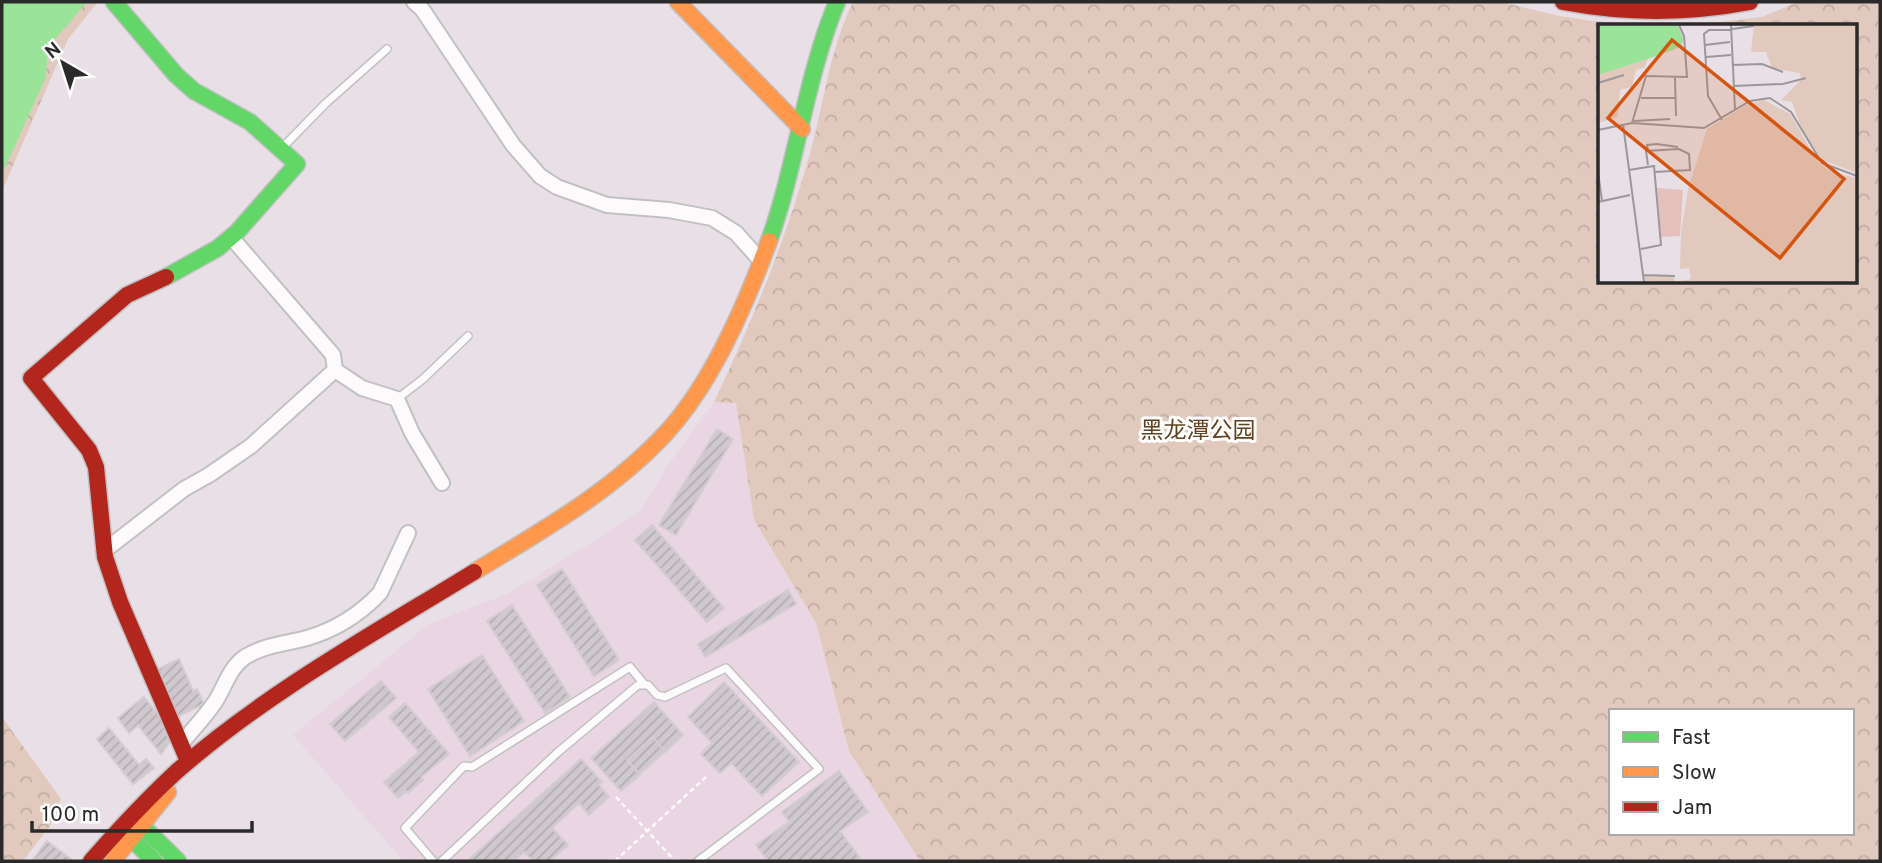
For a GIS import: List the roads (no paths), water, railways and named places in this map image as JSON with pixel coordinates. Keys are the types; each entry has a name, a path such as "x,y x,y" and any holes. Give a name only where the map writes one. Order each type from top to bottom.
{"street":[{"path":"114,2 176,75 194,91 250,122 297,164 218,248 127,295 31,378 89,450 96,467 104,551 120,602 188,761"},
{"path":"414,2 422,9 513,145 540,176 557,187 607,205 669,210 712,218 736,233 762,262"},
{"path":"678,2 802,129"},
{"path":"113,861 130,826 188,761 275,698 576,509 617,478 686,408 724,342 762,262 783,201 827,28 837,2"},
{"path":"1563,2 1596,8 1653,12 1701,10 1750,2"},
{"path":"230,237 333,355 335,370 362,388 397,399 412,433 442,482"},
{"path":"104,551 184,489 251,446 335,370"},
{"path":"181,744 216,701 236,664 265,648 327,631 345,621 380,593 408,533"},
{"path":"345,621 359,644"},
{"path":"91,861 130,826 211,744"},
{"path":"130,826 154,861"},
{"path":"130,826 178,861"}],"lane":[{"path":"282,149 325,104 387,49"},
{"path":"397,399 423,379 468,335"},
{"path":"433,861 405,828 464,766 472,767 630,667 644,684 657,695 665,697 726,668 820,769 698,861"},
{"path":"442,861 557,753 638,685 644,684"}],"park label":[{"name":"黑龙潭公园","path":"1198,430"}]}
